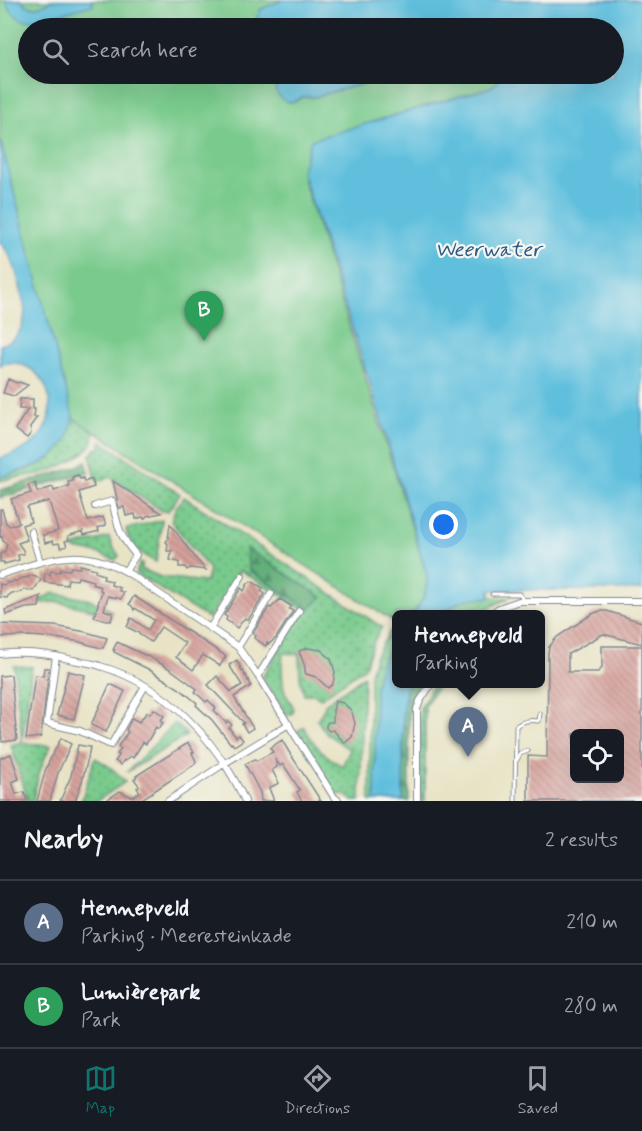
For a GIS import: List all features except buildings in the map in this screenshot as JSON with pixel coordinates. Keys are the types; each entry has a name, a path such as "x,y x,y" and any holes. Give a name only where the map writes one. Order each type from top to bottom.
{"street":[{"path":"95,506 112,501 118,529 123,540 136,555 125,571"},
{"path":"31,531 40,562"},
{"path":"0,575 40,562 71,556 93,557 125,571 238,648 334,797 339,801"},
{"path":"210,628 242,576"},
{"path":"238,648 271,594"},
{"path":"497,610 512,603 525,602 642,601"},
{"path":"258,676 299,611"},
{"path":"0,654 30,653 56,656 101,666 145,686 183,714 212,746 225,763 245,801"},
{"path":"56,656 46,723 80,731 111,745 145,686"},
{"path":"417,801 417,709 428,688"},
{"path":"168,801 289,724"}],"lane":[{"path":"492,594 519,594 525,602"},
{"path":"515,801 516,726 527,720 539,721 540,712"},
{"path":"516,764 520,754 528,751"}],"green space":[{"path":"0,0 283,0 261,9 257,18 18,18 18,84 279,84 296,101 302,97 314,97 361,84 495,84 491,87 311,140 303,178 427,575 424,596 416,610 392,610 392,620 73,418 0,142"},
{"path":"73,416 93,427 91,445 82,454 42,473 0,481 0,477 40,464 56,453 67,435"},
{"path":"101,441 180,494 168,511 163,511 110,477 97,482 90,455 99,449"},
{"path":"86,461 89,472 0,498 0,490 76,467"},
{"path":"184,497 382,627 374,641 365,667 321,698 314,694 304,694 300,679 299,654 283,653 284,687 294,710 287,716 262,677 304,610 240,570 209,619 136,574 140,562 143,564 141,569 161,577 206,582 209,569 171,521 175,509"},
{"path":"162,520 156,562 136,549 126,529"},
{"path":"109,537 119,556 115,560 73,547"},
{"path":"246,548 322,597 309,609 249,570"},
{"path":"489,590 491,590 492,597 509,598 486,610 447,610 464,600 489,598"},
{"path":"54,593 91,600 112,611 111,614 58,602 40,603 41,599"},
{"path":"390,631 392,647 381,664 376,687 375,801 370,801 370,674 375,657"},
{"path":"14,666 32,667 22,742"},
{"path":"364,676 360,801 352,801 346,796 334,793 297,731 304,727 320,750 342,766 350,750 326,733 317,720 325,704"},
{"path":"406,688 418,688 409,709 409,801 403,801 403,707"},
{"path":"432,688 436,688 425,705 425,801 420,801 420,708"},
{"path":"175,723 187,735 127,772"},
{"path":"18,743 51,746 39,773 33,801 28,801 11,745"},
{"path":"95,758 112,768 125,782 97,801 81,801"}],"water":[{"path":"5,0 22,0 30,7 58,0 92,0 93,5 41,18 19,18"},
{"name":"Weerwater","path":"283,0 642,0 642,590 490,590 489,598 464,600 447,610 416,610 424,596 427,575 373,393 302,171 311,140 491,87 495,84 624,84 624,18 257,18 261,9"},
{"path":"275,84 361,84 291,102 281,98"},
{"path":"0,139 73,416 70,431 57,452 37,465 0,477 0,458 22,450 42,433 50,412 50,400 47,389 33,371 17,363 0,365 0,345 15,337 23,322 25,311 13,265 0,243"},
{"path":"392,647 392,688 406,688 403,707 403,801 375,801 375,687 381,664"}],"place":[{"name":"Lumièrepark","path":"204,341"},
{"name":"Hennepveld","path":"468,757"}]}
